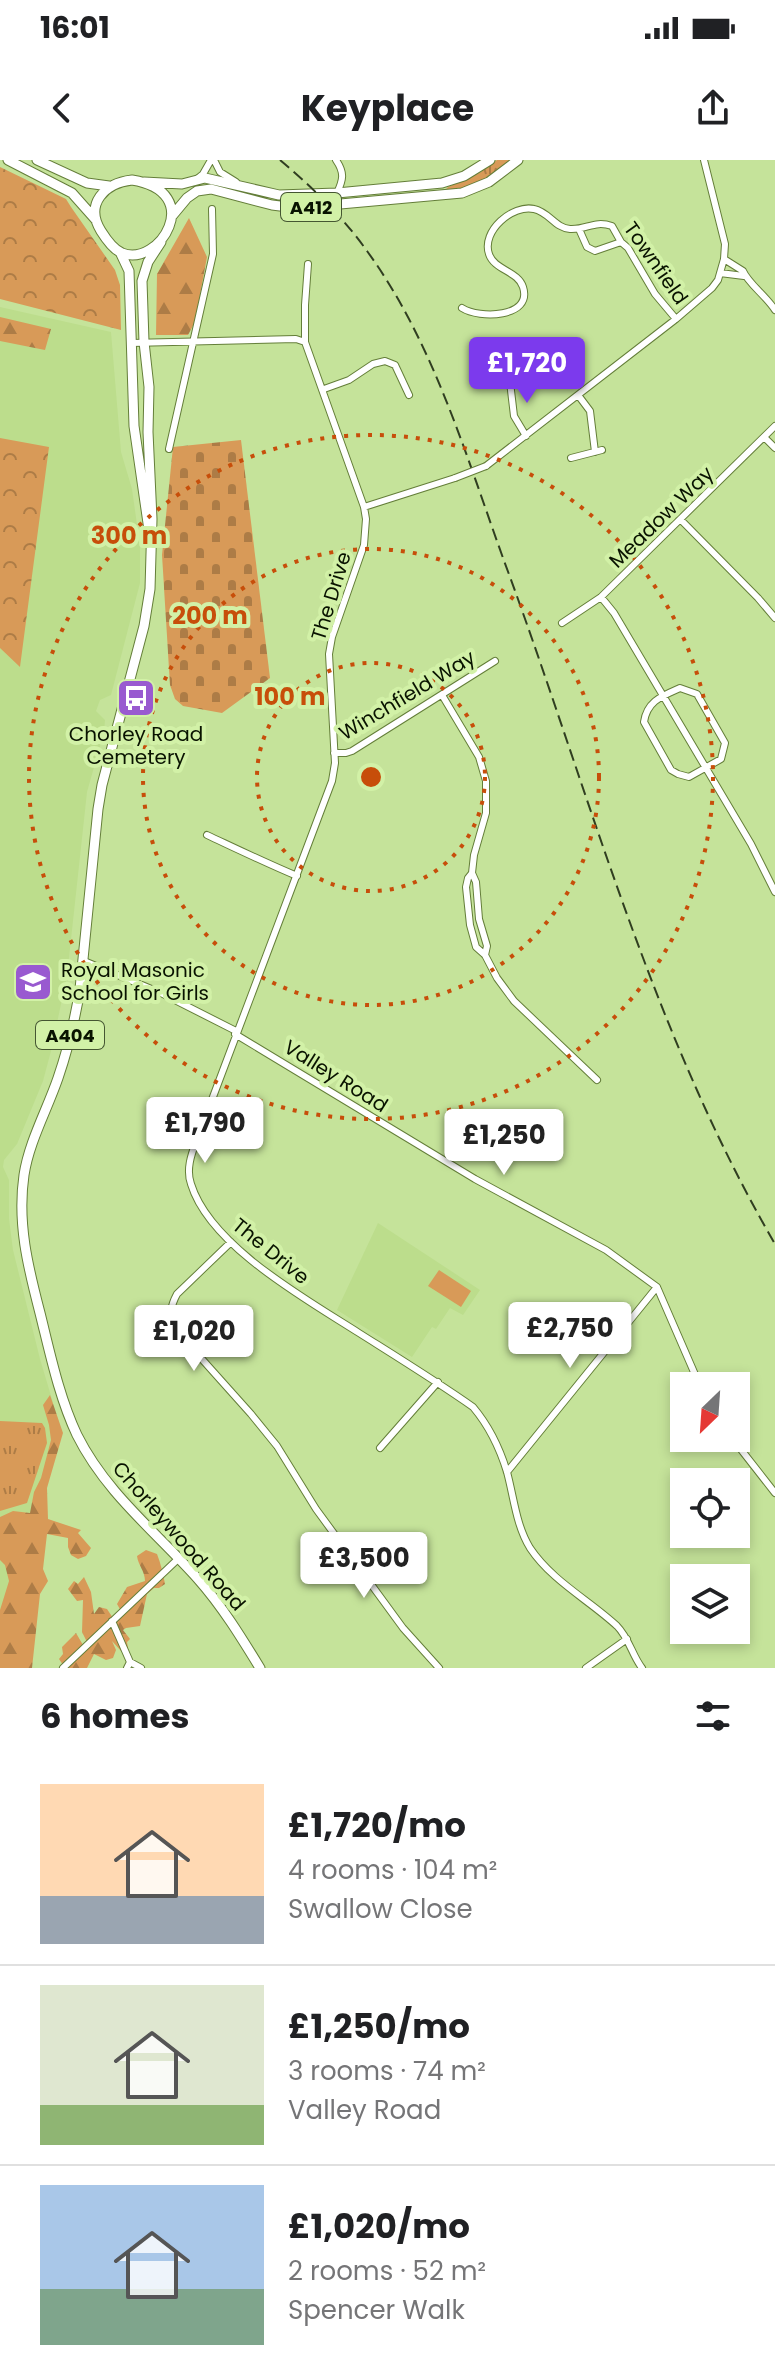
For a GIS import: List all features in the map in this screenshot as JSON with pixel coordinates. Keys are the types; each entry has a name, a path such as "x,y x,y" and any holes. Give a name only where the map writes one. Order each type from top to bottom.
{"main road":[{"path":"8,160 72,193 120,252 135,255 154,248 161,242 172,216 169,199 164,193 144,182 132,180 109,186 98,200 96,220"},
{"path":"37,160 82,180 109,186"},
{"name":"A412","path":"144,182 182,184 197,179 213,179 279,195 337,193 442,183 464,176 490,160"},
{"name":"A412","path":"172,216 197,191 211,189 296,208 462,193 489,182 518,160"},
{"name":"A404","path":"151,537 144,272 161,242"},
{"name":"A404","path":"120,252 129,271 134,426 151,537"},
{"name":"Chorleywood Road","path":"151,537 148,610 98,809 84,961 75,1016 26,1168 21,1206 22,1234 62,1395 77,1434 111,1489 221,1607 260,1668"}],"street":[{"path":"54,160 82,180"},
{"path":"197,179 212,160 220,172 245,187"},
{"path":"336,160 343,172 337,193"},
{"path":"364,507 486,466 707,294 718,280 724,259 723,237 704,160"},
{"name":"Townfield","path":"462,308 470,313 491,316 510,311 522,302 524,291 520,282 493,261 487,250 490,237 510,213 521,208 532,208 549,215 561,227 579,229 597,223 615,229 655,294 676,319"},
{"path":"169,449 213,254 212,209"},
{"path":"579,229 587,247 595,251 621,242"},
{"path":"724,259 743,271 775,310"},
{"path":"131,343 296,339 305,342 308,264"},
{"path":"720,273 744,276"},
{"name":"The Drive","path":"305,342 324,389 366,519 364,545 329,654 334,753 332,781 196,1142 189,1175 196,1197 208,1217 231,1242 280,1282 473,1407 481,1417 507,1472 519,1526 530,1547 557,1578 619,1628 642,1668"},
{"path":"324,389 349,380 373,364 388,361 397,368 409,395"},
{"path":"510,382 514,416 526,436"},
{"path":"571,458 598,451 590,411 578,395"},
{"name":"Meadow Way","path":"562,623 601,597 775,426"},
{"path":"765,438 775,448"},
{"path":"681,520 775,618"},
{"path":"601,597 614,613 751,844 775,892"},
{"name":"Winchfield Way","path":"334,753 352,751 495,661"},
{"path":"680,688 695,692 724,740 721,759 689,777 674,772 651,736 644,718 647,707 663,696 680,688"},
{"path":"442,695 479,757 486,781 486,813 466,887 476,947 485,955 514,1001 597,1080"},
{"path":"207,835 245,855 297,876"},
{"name":"Valley Road","path":"84,961 161,993 236,1032 475,1179 606,1250 657,1287"},
{"path":"231,1242 177,1294 171,1304 171,1321 277,1446 316,1509 403,1628 439,1668"},
{"path":"507,1472 657,1287 694,1372"},
{"path":"380,1448 438,1382"},
{"path":"743,1452 775,1493"},
{"path":"63,1668 178,1559"},
{"path":"112,1621 128,1665 141,1668"},
{"path":"586,1668 627,1639"}],"shaded area":[{"name":"Royal Masonic School for Girls","path":"0,307 111,332 121,452 132,489 140,546 140,583 111,695 100,700 96,711 105,720 104,732 87,792 67,976 51,1051 43,1081 17,1144 4,1160 3,1167 9,1180 13,1250 60,1426 23,1561 0,1668"},
{"path":"378,1223 480,1290 463,1315 450,1308 436,1329 432,1327 412,1357 337,1310"}],"green space":[{"path":"497,160 515,160 490,177 442,193 448,187 481,172"},
{"path":"0,167 66,199 115,270 120,285 121,330 0,299"},
{"path":"189,218 207,257 195,322 188,335 156,335 157,274"},
{"path":"0,317 51,329 45,350 0,341"},
{"path":"0,438 49,447 20,667 0,648"},
{"path":"241,440 270,678 222,713 183,706 175,699 170,685 162,555 173,447"},
{"path":"439,1270 471,1291 461,1307 428,1286"},
{"path":"50,1395 63,1433 47,1488 48,1519 81,1530 78,1533 91,1548 86,1556 78,1559 71,1555 68,1538 47,1534 43,1569 48,1581 40,1594 32,1668 0,1668 0,1610 9,1581 5,1565 0,1560 0,1517 13,1511 30,1513 51,1440 43,1405"},
{"path":"0,1421 42,1423 47,1443 27,1503 0,1511"},
{"path":"146,1550 157,1554 165,1584 147,1594 140,1626 123,1630 130,1639 128,1648 121,1651 112,1641 116,1650 113,1658 106,1660 94,1654 87,1668 60,1668 63,1665 59,1659 63,1654 62,1647 76,1633 83,1645 87,1642 82,1632 83,1600 77,1601 68,1589 74,1581 78,1584 84,1577 91,1592 94,1614 99,1607 107,1609 115,1621 121,1611 117,1604 127,1587 145,1581 137,1556"}],"railway":[{"path":"280,160 348,226 367,251 392,288 432,367 465,451 660,1001 732,1165 775,1244"}],"place":[{"name":"Chorley Road Cemetery","path":"136,698"},
{"name":"Royal Masonic School for Girls","path":"33,982"}]}
